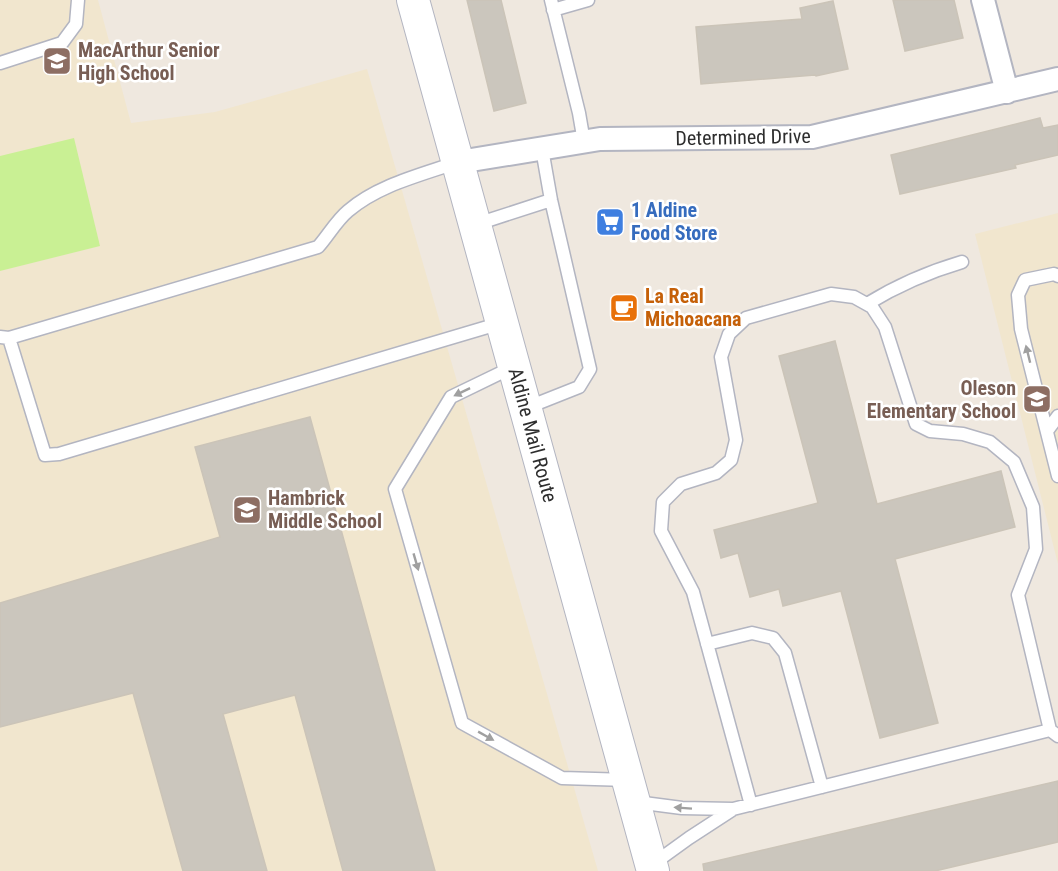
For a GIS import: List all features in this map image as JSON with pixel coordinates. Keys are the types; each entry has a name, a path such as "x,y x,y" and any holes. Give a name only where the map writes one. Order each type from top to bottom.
{"main road":[{"name":"Aldine Mail Route","path":"413,0 477,224 652,868"}],"street":[{"path":"983,0 1006,92"},
{"name":"Determined Drive","path":"459,162 600,139 812,137 1058,79"}],"lane":[{"path":"0,63 62,43 76,24 78,0"},
{"path":"584,142 552,5 588,0"},
{"path":"526,408 579,387 590,369 551,200 542,148"},
{"path":"459,162 375,192 342,216 331,234 318,247 4,337 45,455 59,454 502,322"},
{"path":"477,224 551,200"},
{"path":"867,304 894,288 929,272 962,262"},
{"path":"1058,276 1054,274 1025,280 1018,294 1022,329 1058,476"},
{"path":"514,366 451,397 395,489 462,723 562,778 632,791 682,808 733,809 751,805 822,787 1054,733 1018,595 1036,549 1033,507 1014,462 990,442 963,434 930,431 916,424 885,327 872,307 854,297 831,294 746,318 729,334 721,357 736,440 731,460 716,473 681,484 663,502 662,531 693,592 751,805"},
{"path":"1047,431 1058,416"},
{"path":"707,644 752,633 773,638 784,652 822,787"},
{"path":"652,868 689,838 733,809"}],"shaded area":[{"name":"Hambrick Middle School","path":"0,0 98,0 131,123 215,112 367,69 598,871 0,871"},
{"name":"Oleson Elementary School","path":"1058,213 1058,564 975,234"}],"green space":[{"path":"74,138 100,246 0,271 0,156"}],"building":[{"path":"467,0 501,0 526,103 494,111"},
{"path":"893,0 954,0 963,38 905,51"},
{"path":"833,1 848,69 816,76 701,84 696,27 802,19 800,8"},
{"path":"1040,118 1043,128 1058,125 1058,155 1015,165 1016,168 900,194 891,155"},
{"path":"835,341 877,504 1001,471 1015,527 895,559 938,723 880,738 841,591 783,606 779,589 750,597 738,553 721,558 714,530 818,503 779,356"},
{"path":"310,417 435,871 343,871 295,695 223,714 267,871 183,871 133,693 0,727 0,603 220,537 195,447"},
{"path":"1058,781 1058,842 935,871 704,871 703,864"}],"place":[{"name":"MacArthur Senior High School","path":"57,61"},
{"name":"1 Aldine Food Store","path":"610,222"},
{"name":"La Real Michoacana","path":"624,308"},
{"name":"Oleson Elementary School","path":"1037,399"},
{"name":"Hambrick Middle School","path":"247,510"}]}
